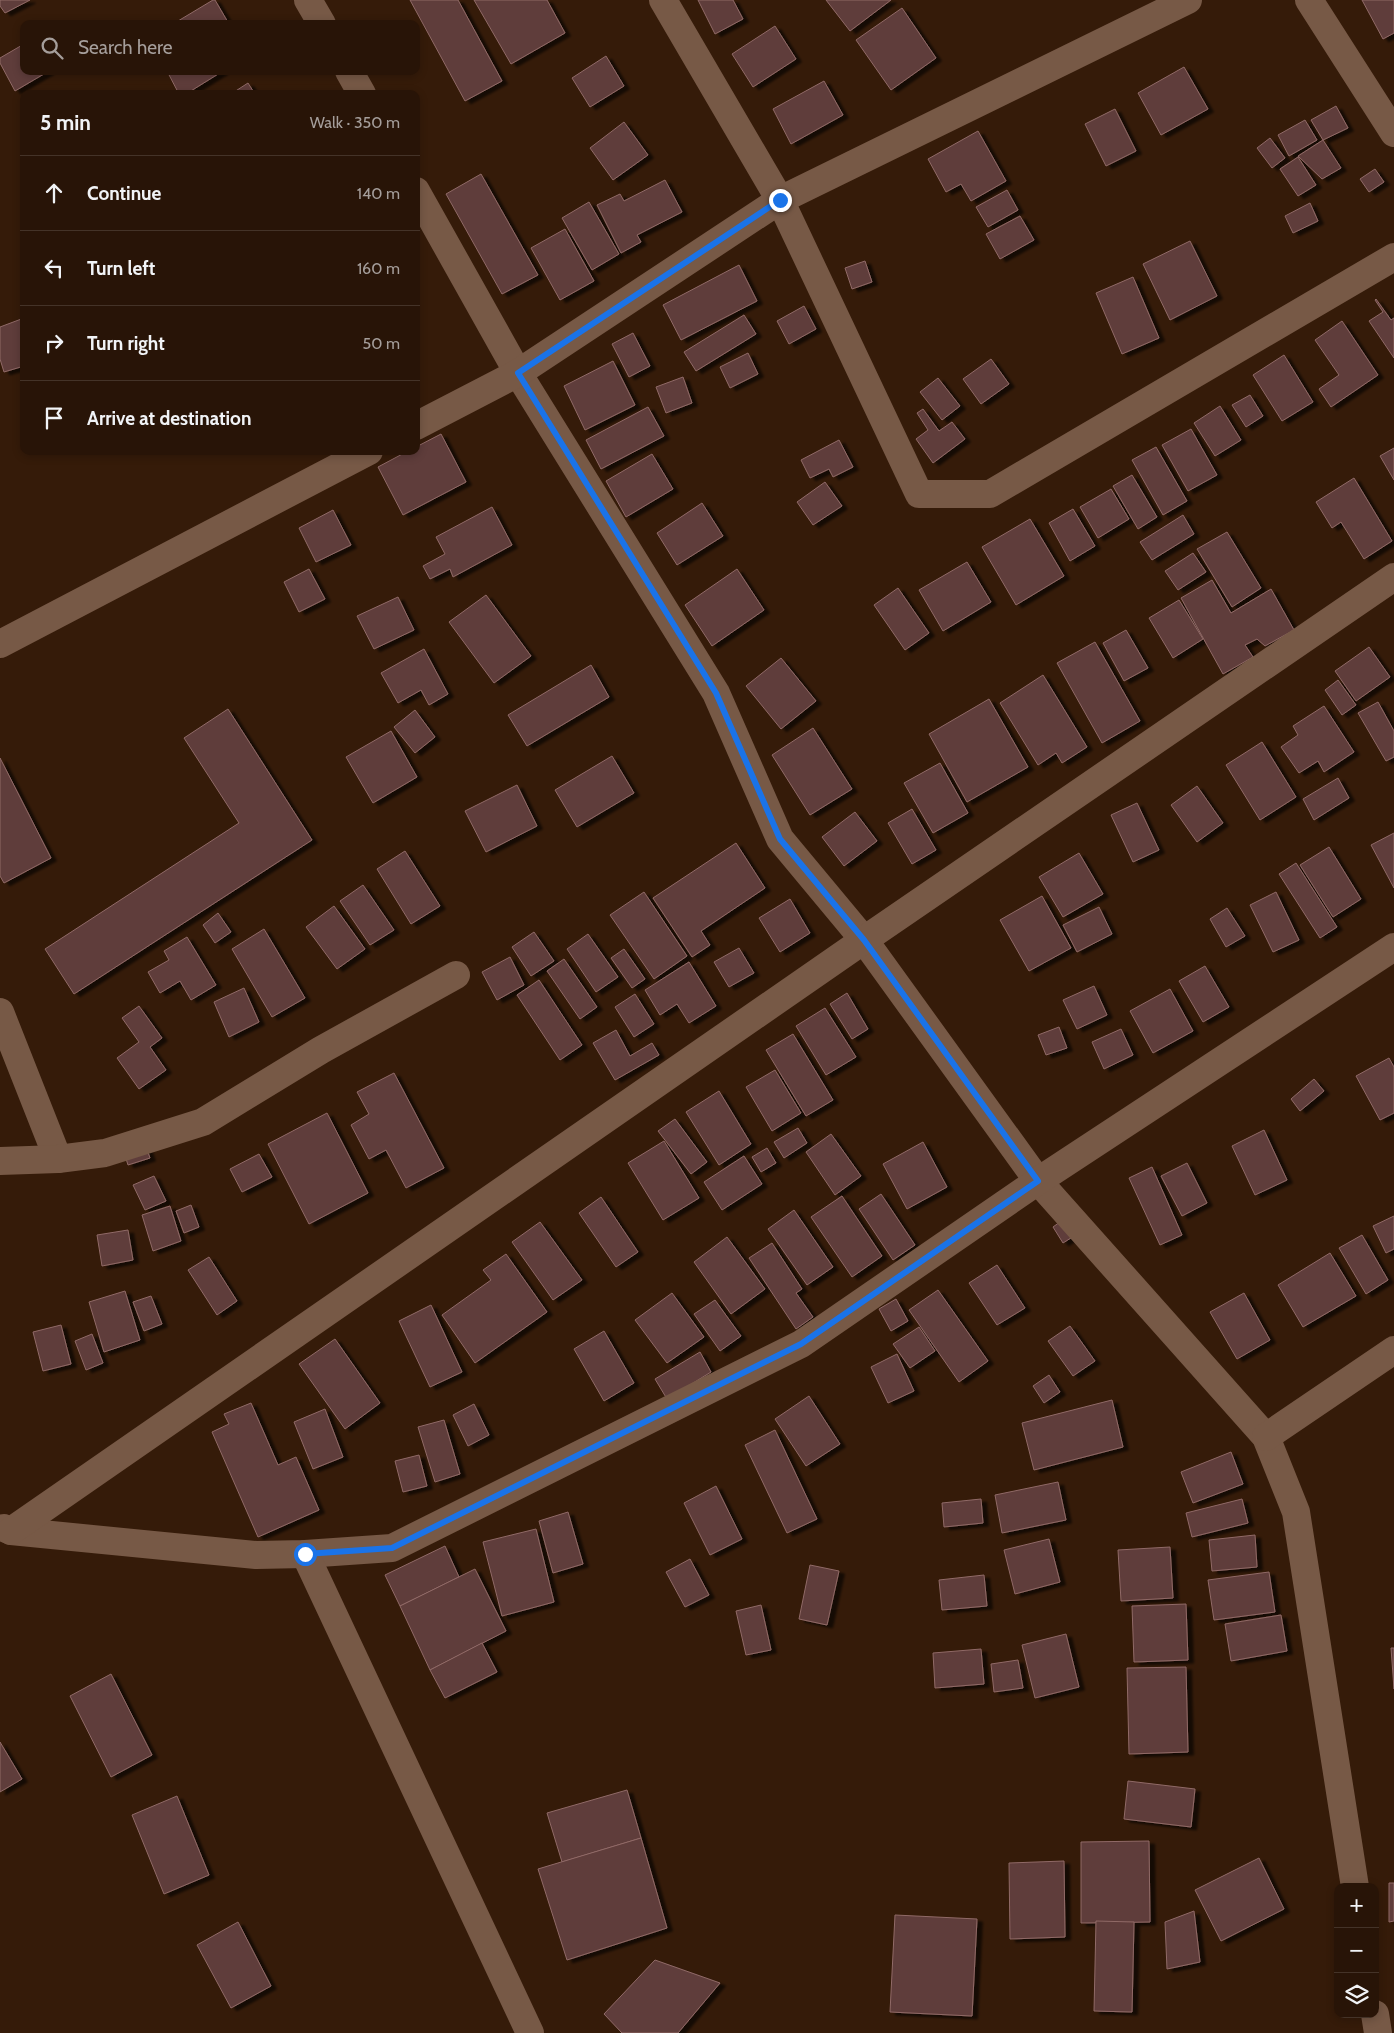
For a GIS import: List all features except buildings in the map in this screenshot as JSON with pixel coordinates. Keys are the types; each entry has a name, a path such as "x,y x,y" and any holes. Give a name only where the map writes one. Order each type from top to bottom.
{"street":[{"path":"308,0 320,20"},
{"path":"663,0 780,200 919,494 990,494 1394,257"},
{"path":"420,424 518,373 780,200 1188,0"},
{"path":"1309,0 1394,133"},
{"path":"351,75 360,90"},
{"path":"420,198 518,373 716,693 780,839 864,940 1038,1181 1266,1437 1296,1512 1354,1883"},
{"path":"0,644 361,455"},
{"path":"5,1529 1394,577"},
{"path":"5,1529 256,1555 305,1554 392,1548 801,1344 1038,1181 1394,947"},
{"path":"0,1161 58,1159 105,1152 203,1122 322,1050 456,975"},
{"path":"0,1012 58,1159"},
{"path":"1266,1437 1394,1350"},
{"path":"305,1554 530,2033"}],"route":[{"path":"305,1554 392,1548 801,1344 1038,1181 864,940 780,839 716,693 518,373 780,200"}]}
